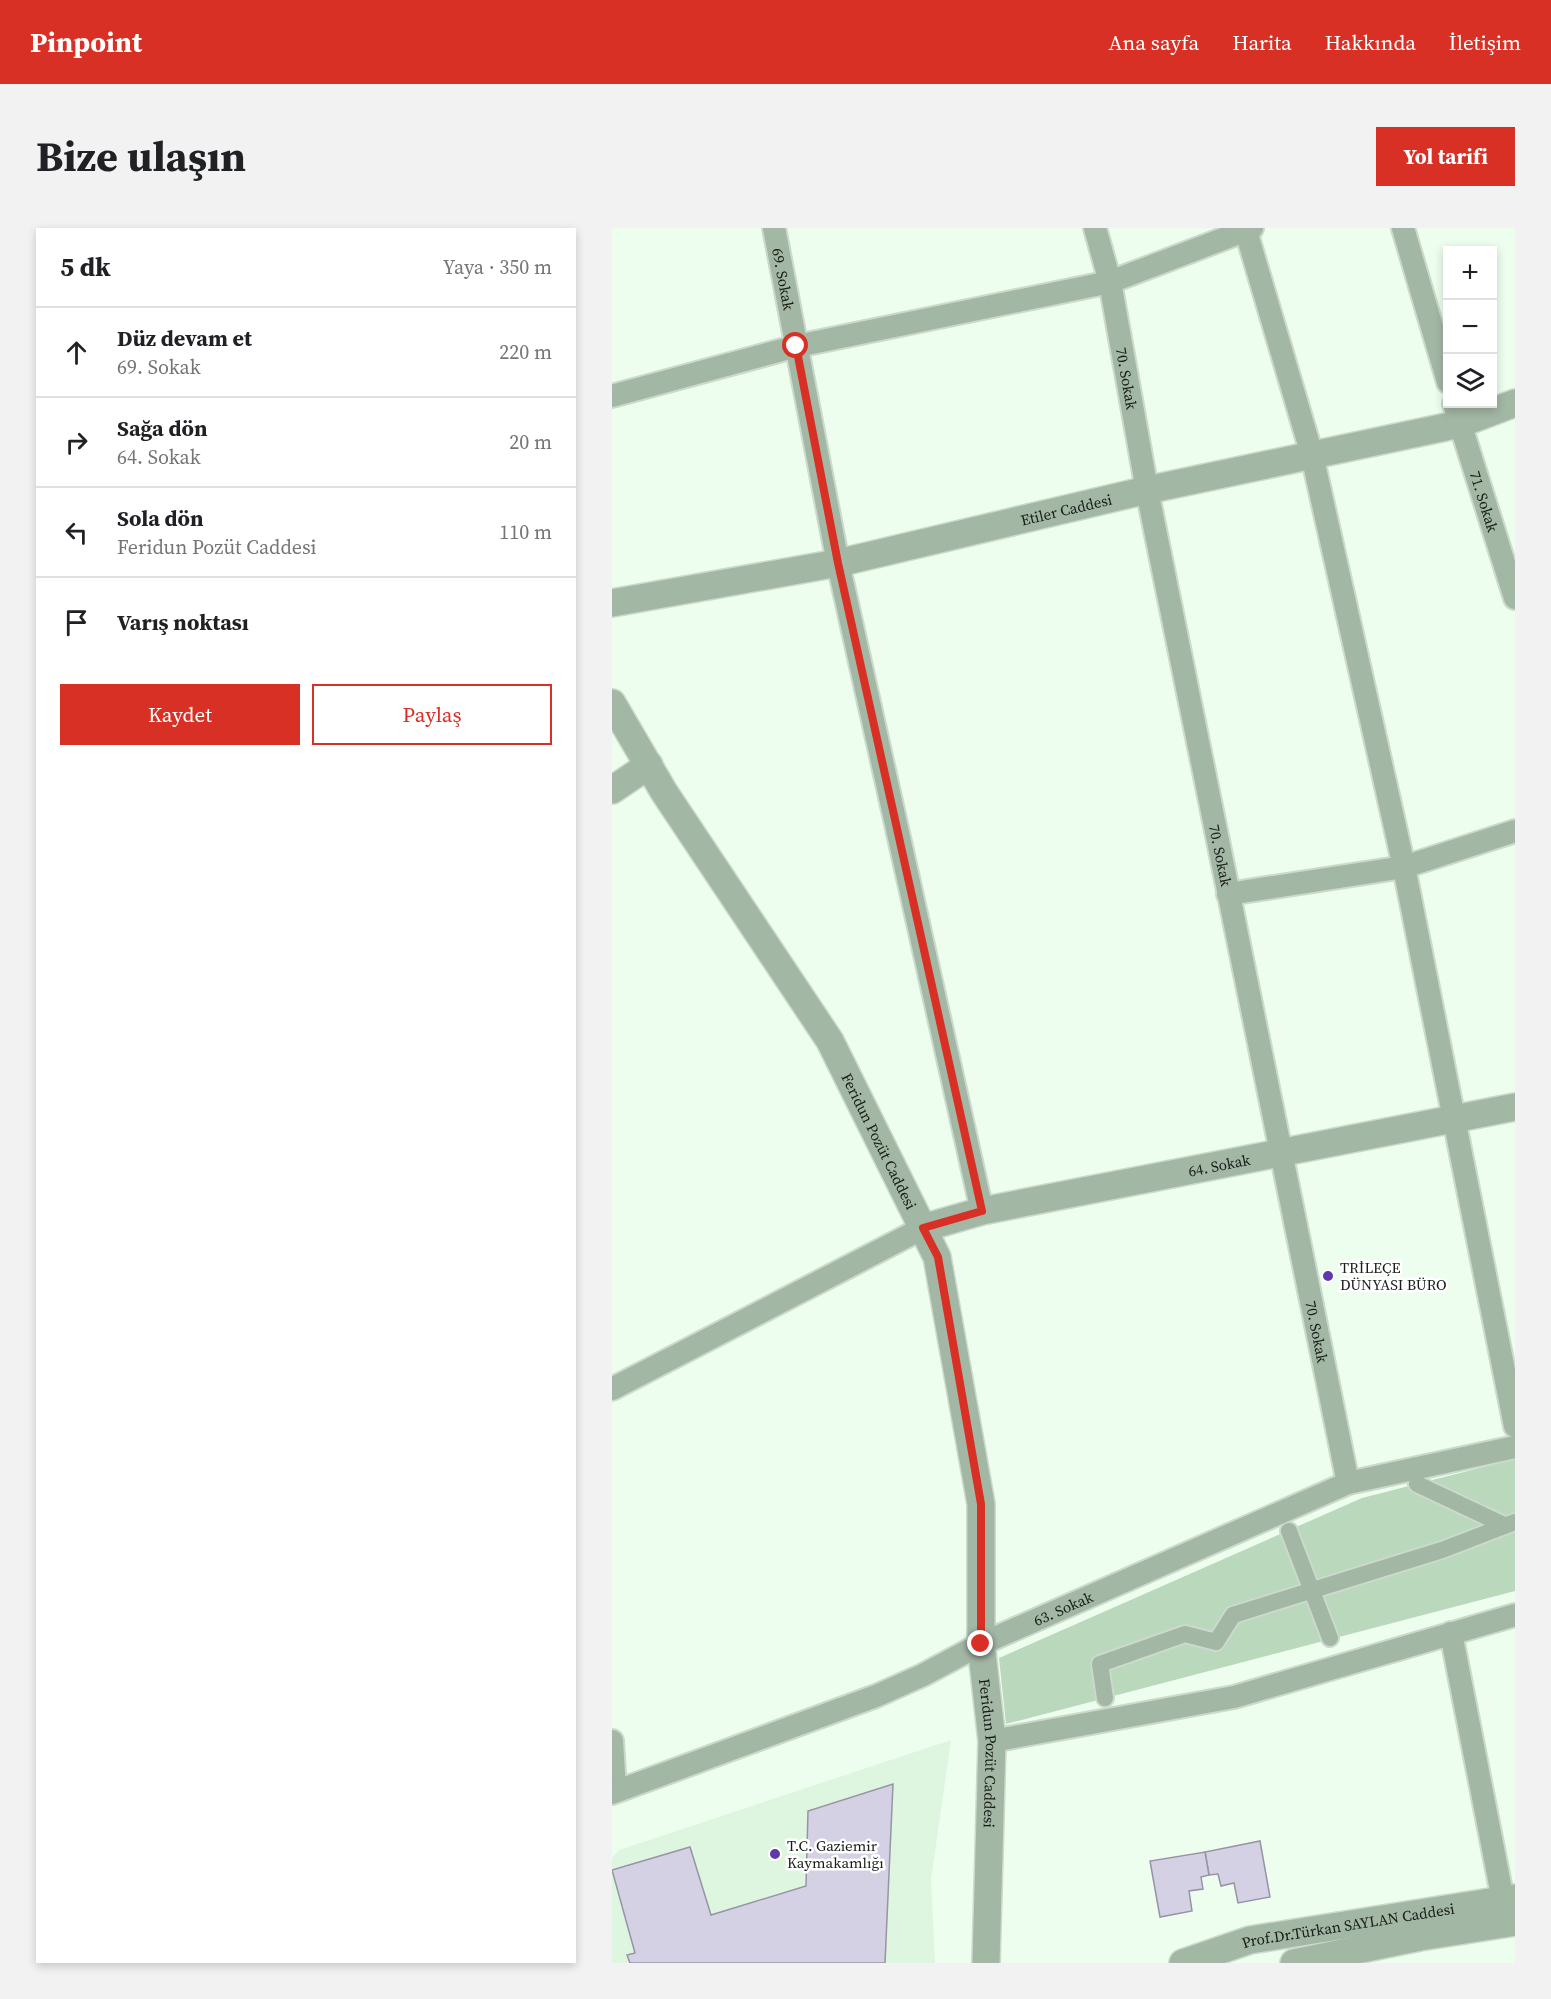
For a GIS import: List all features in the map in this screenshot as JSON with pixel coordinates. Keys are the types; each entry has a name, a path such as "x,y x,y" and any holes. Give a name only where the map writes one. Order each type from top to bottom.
{"street":[{"name":"69. Sokak","path":"774,228 838,563 982,1211"},
{"name":"70. Sokak","path":"1095,228 1110,282 1147,490 1348,1483"},
{"path":"1403,228 1443,365"},
{"path":"612,396 796,346 1110,282 1249,229 1312,455 1404,867 1515,1426"},
{"name":"Etiler Caddesi","path":"612,603 838,563 1147,490 1312,455 1457,414 1515,403"},
{"name":"71. Sokak","path":"1457,414 1514,594"},
{"name":"Feridun Pozüt Caddesi","path":"612,703 664,792 830,1041 938,1257 981,1504 981,1644 992,1741 986,1963"},
{"path":"612,790 649,765"},
{"path":"1228,894 1404,867 1515,831"},
{"name":"64. Sokak","path":"923,1228 982,1211 1281,1155 1515,1107"},
{"path":"612,1389 923,1228"},
{"name":"63. Sokak","path":"614,1791 876,1696 923,1675 981,1644 1348,1483 1515,1447"},
{"path":"1417,1484 1509,1523"},
{"path":"1105,1698 1100,1664 1185,1634 1216,1642 1233,1615 1442,1551 1509,1523"},
{"path":"1289,1531 1330,1638"},
{"path":"992,1741 1234,1696 1515,1615"},
{"path":"1450,1633 1511,1907"},
{"path":"612,1741 614,1791"},
{"name":"Prof.Dr.Türkan SAYLAN Caddesi","path":"1183,1963 1250,1940 1511,1907"},
{"name":"Prof.Dr.Türkan SAYLAN Caddesi","path":"1294,1963 1419,1937 1511,1907"}],"shaded area":[{"path":"1515,1459 1515,1591 1006,1724 999,1658 1362,1498"},
{"name":"T.C. Gaziemir Kaymakamlığı","path":"951,1740 931,1879 935,1963 612,1963 612,1858 619,1850"}],"building":[{"name":"T.C. Gaziemir Kaymakamlığı","path":"893,1784 885,1963 630,1963 627,1955 635,1953 612,1870 690,1847 711,1915 806,1886 808,1811"},
{"path":"1260,1841 1270,1897 1238,1903 1234,1883 1221,1886 1218,1874 1209,1875 1205,1852"},
{"path":"1205,1852 1209,1875 1201,1877 1203,1889 1189,1891 1192,1911 1160,1917 1150,1861"}],"place":[{"name":"TRİLEÇE DÜNYASI BÜRO","path":"1328,1276"},
{"name":"T.C. Gaziemir Kaymakamlığı","path":"775,1854"}],"route":[{"path":"796,346 838,563 982,1211 923,1228 938,1257 981,1504 981,1644"}]}
